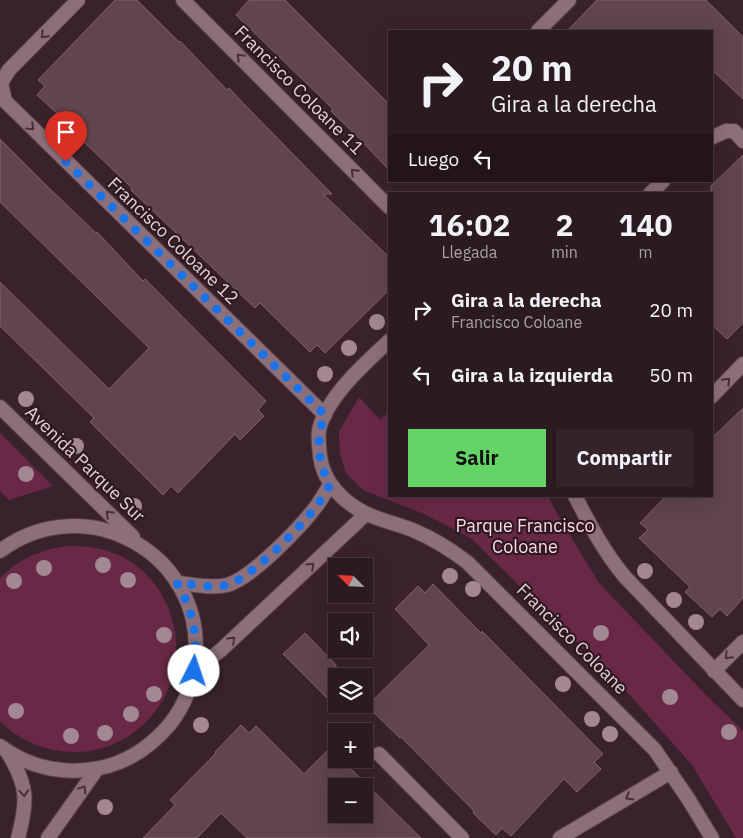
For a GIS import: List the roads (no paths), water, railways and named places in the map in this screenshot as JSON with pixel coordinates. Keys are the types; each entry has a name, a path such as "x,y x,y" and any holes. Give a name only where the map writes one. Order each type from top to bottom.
{"street":[{"name":"Francisco Coloane 12","path":"78,0 9,70 1,83 5,101 325,415"},
{"name":"Francisco Coloane 11","path":"182,0 388,206"},
{"path":"539,30 569,0"},
{"path":"713,137 726,131 734,131 743,141"},
{"path":"652,192 662,182"},
{"name":"Francisco Coloane","path":"388,342 345,385 325,415 318,436 321,464 330,485 342,497 366,514 414,530 448,548 467,562 655,750 712,838"},
{"path":"713,395 743,364"},
{"name":"Avenida Parque Sur","path":"0,406 144,548"},
{"path":"177,583 214,587 227,585 240,578 274,550 300,524 318,505 330,485"},
{"path":"576,497 609,558 743,700"},
{"path":"194,671 222,650 366,514"},
{"path":"0,551 9,544 31,534 53,528 85,526 116,533 144,548 157,558 177,583 188,604 196,641 194,671 190,687 176,716 155,740 128,758 97,768 71,771 45,768 32,764 4,749"},
{"path":"714,671 743,642"},
{"path":"4,749 20,773 25,790 18,838"},
{"path":"379,754 462,838"},
{"path":"48,838 97,768"},
{"path":"560,838 671,772"}],"park label":[{"name":"Parque Francisco Coloane","path":"525,536"}]}
